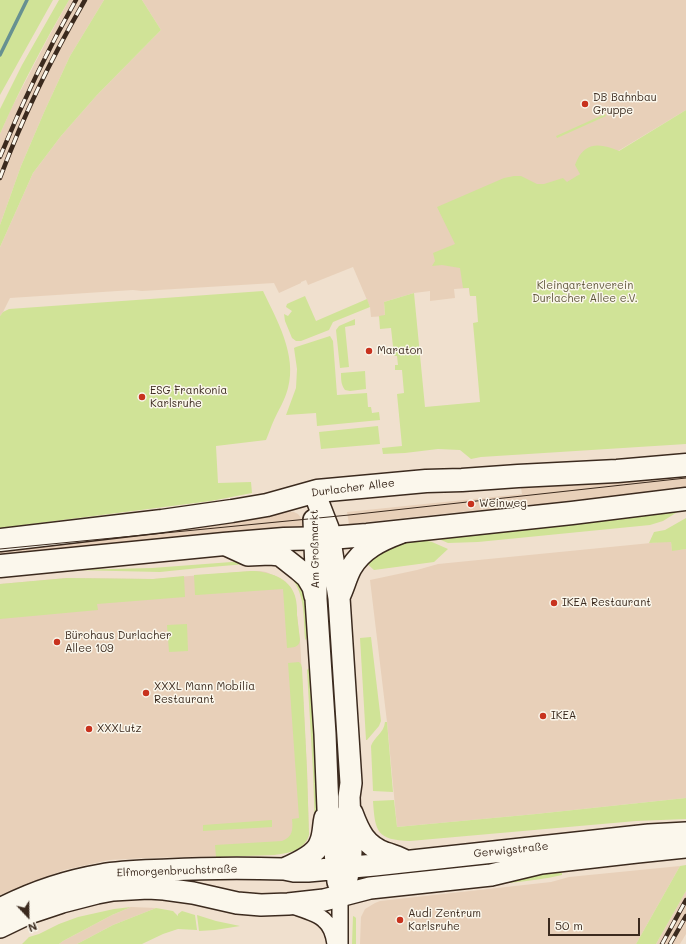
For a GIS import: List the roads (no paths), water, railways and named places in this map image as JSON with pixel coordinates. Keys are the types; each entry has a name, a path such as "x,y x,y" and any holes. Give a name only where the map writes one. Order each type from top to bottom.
{"main road":[{"name":"Durlacher Allee","path":"0,540 232,512 268,505 314,492 426,481 617,471 686,465"},
{"name":"Am Großmarkt","path":"314,492 322,538 333,561 339,598 351,783 349,797 351,852 343,868"},
{"path":"0,566 224,544 403,531 605,509 686,498"},
{"path":"339,598 352,567 360,555 368,549 403,531"},
{"name":"Am Großmarkt","path":"322,538 316,569 316,599 325,734 328,809 343,868 340,896"},
{"path":"224,544 248,555 280,555 307,577 313,587 316,599"},
{"path":"349,807 356,823 369,844 385,853 407,861"},
{"path":"284,869 307,857 320,845 328,809"},
{"name":"Gerwigstraße","path":"343,868 649,835 686,833"},
{"name":"Gerwigstraße","path":"340,896 370,888 491,875 541,863 629,852 686,847"},
{"name":"Elfmorgenbruchstraße","path":"0,909 17,900 43,890 84,878 101,875 129,872 195,869 284,869 308,871 343,868"},
{"name":"Elfmorgenbruchstraße","path":"0,927 29,913 70,900 96,893 134,888 153,888 180,891 237,903 261,905 288,904 340,896"}],"street":[{"name":"Am Großmarkt","path":"340,896 340,944"},
{"path":"288,904 320,916 326,921 335,944"}],"waterway":[{"path":"0,55 27,0"}],"tram line":[{"path":"0,549 349,515 686,478"}],"railway":[{"path":"0,157 35,77 76,0"},
{"path":"0,178 18,132 39,87 85,0"},
{"path":"662,944 686,900"},
{"path":"670,944 686,916"}],"place":[{"name":"DB Bahnbau Gruppe","path":"585,104"},
{"name":"Maraton","path":"369,351"},
{"name":"ESG Frankonia Karlsruhe","path":"142,397"},
{"name":"Weinweg","path":"471,504"},
{"name":"IKEA Restaurant","path":"554,603"},
{"name":"Bürohaus Durlacher Allee 109","path":"57,642"},
{"name":"XXXL Mann Mobilia Restaurant","path":"146,693"},
{"name":"IKEA","path":"543,716"},
{"name":"XXXLutz","path":"89,729"},
{"name":"Audi Zentrum Karlsruhe","path":"400,920"}],"park label":[{"name":"Kleingartenverein Durlacher Allee e.V.","path":"585,292"}]}
